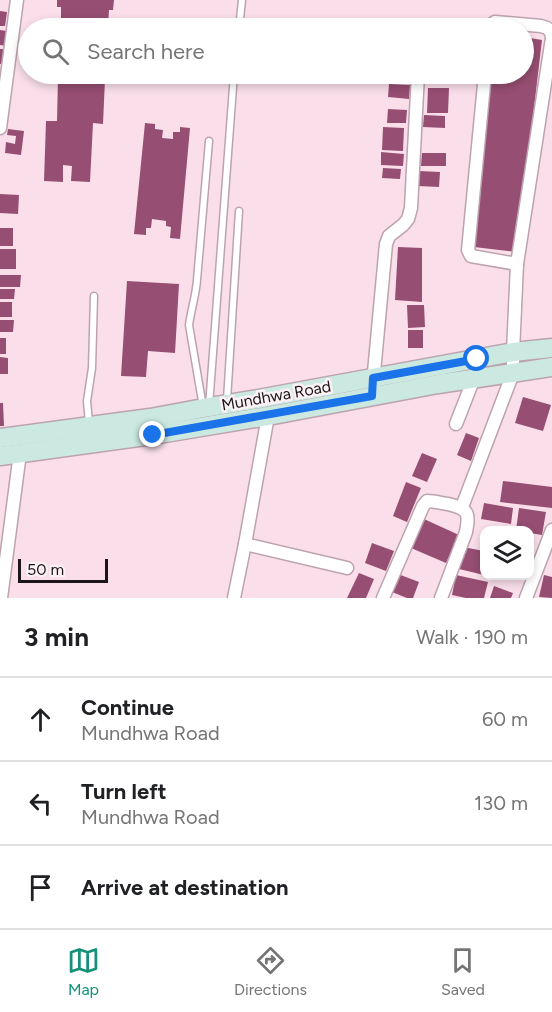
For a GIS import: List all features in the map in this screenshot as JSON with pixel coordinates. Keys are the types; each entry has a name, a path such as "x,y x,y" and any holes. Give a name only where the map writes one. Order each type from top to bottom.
{"main road":[{"name":"Mundhwa Road","path":"0,438 150,418 213,406 373,387 437,375 513,352 552,348"},
{"name":"Mundhwa Road","path":"437,375 474,378 552,367"},
{"name":"Mundhwa Road","path":"0,456 153,435 268,416 373,387"}],"street":[{"path":"0,128 17,0"},
{"path":"462,507 513,373 518,264 552,38 547,28 534,25"},
{"path":"373,387 386,244 389,236 408,219 411,208 417,84"},
{"path":"484,84 468,250 471,256 518,264"},
{"path":"456,424 474,378"},
{"path":"234,598 268,416"},
{"path":"1,598 20,453"},
{"path":"383,598 427,501 462,507 467,513 466,532 441,598"},
{"path":"526,598 552,530"},
{"path":"245,544 347,568"}],"lane":[{"path":"239,18 242,0"},
{"path":"213,406 233,84"},
{"path":"209,141 198,280 189,325 213,406"},
{"path":"213,406 239,211"},
{"path":"90,426 87,401 92,368 93,296"}],"building":[{"path":"57,0 114,0 113,10 109,10 109,18 61,18 61,7 57,7"},
{"path":"0,11 7,12 5,26 0,26"},
{"path":"0,30 7,31 6,46 0,45"},
{"path":"534,39 542,40 517,252 474,247 491,84 534,84"},
{"path":"0,49 5,49 4,64 0,64"},
{"path":"58,84 105,84 103,124 93,123 90,182 71,181 72,166 63,165 63,182 44,181 46,121 57,121"},
{"path":"389,84 410,85 409,99 388,97"},
{"path":"428,88 449,88 448,113 427,113"},
{"path":"388,109 407,110 406,123 387,123"},
{"path":"424,115 445,116 445,128 423,127"},
{"path":"145,123 155,124 155,129 163,130 162,138 173,139 173,132 180,132 180,127 190,128 180,239 170,238 171,227 166,226 166,221 152,219 151,228 146,228 146,235 134,234"},
{"path":"383,127 404,128 403,151 382,150"},
{"path":"8,129 24,131 21,155 5,153 6,142 15,144 16,136 7,135"},
{"path":"381,152 404,154 403,166 381,165"},
{"path":"422,153 446,153 446,166 421,166"},
{"path":"383,168 401,169 400,179 382,178"},
{"path":"419,171 440,172 439,187 418,186"},
{"path":"0,194 19,195 18,214 0,213"},
{"path":"0,228 13,228 13,246 0,246"},
{"path":"398,247 422,248 422,302 395,300"},
{"path":"0,249 16,249 16,269 0,269"},
{"path":"0,275 21,275 20,287 0,287"},
{"path":"127,281 179,284 175,353 148,351 146,377 121,376"},
{"path":"0,289 15,289 14,299 0,299"},
{"path":"0,302 12,302 12,317 0,317"},
{"path":"407,305 424,305 425,327 408,328"},
{"path":"0,320 14,320 13,332 0,332"},
{"path":"408,330 423,330 423,348 408,348"},
{"path":"0,338 6,338 6,354 0,354"},
{"path":"0,357 8,358 8,374 0,374"},
{"path":"523,397 551,405 543,431 515,423"},
{"path":"0,403 3,403 4,426 0,426"},
{"path":"466,433 479,438 471,461 457,455"},
{"path":"422,453 437,459 427,482 412,476"},
{"path":"503,481 552,487 552,508 500,502"},
{"path":"406,482 421,488 407,522 393,516"},
{"path":"484,503 513,508 511,524 481,519"},
{"path":"519,508 546,512 542,535 534,534 534,526 517,526"},
{"path":"424,519 459,535 446,563 411,548"},
{"path":"372,543 394,551 386,571 365,563"},
{"path":"463,547 480,550 480,574 459,569"},
{"path":"359,573 374,579 366,598 347,598"},
{"path":"398,574 419,582 413,598 392,592"},
{"path":"456,575 488,582 484,598 452,595"},
{"path":"544,575 552,577 552,598 539,597"},
{"path":"494,586 513,593 511,598 490,598"}],"route":[{"path":"153,435 372,396 373,378 477,359"}]}
